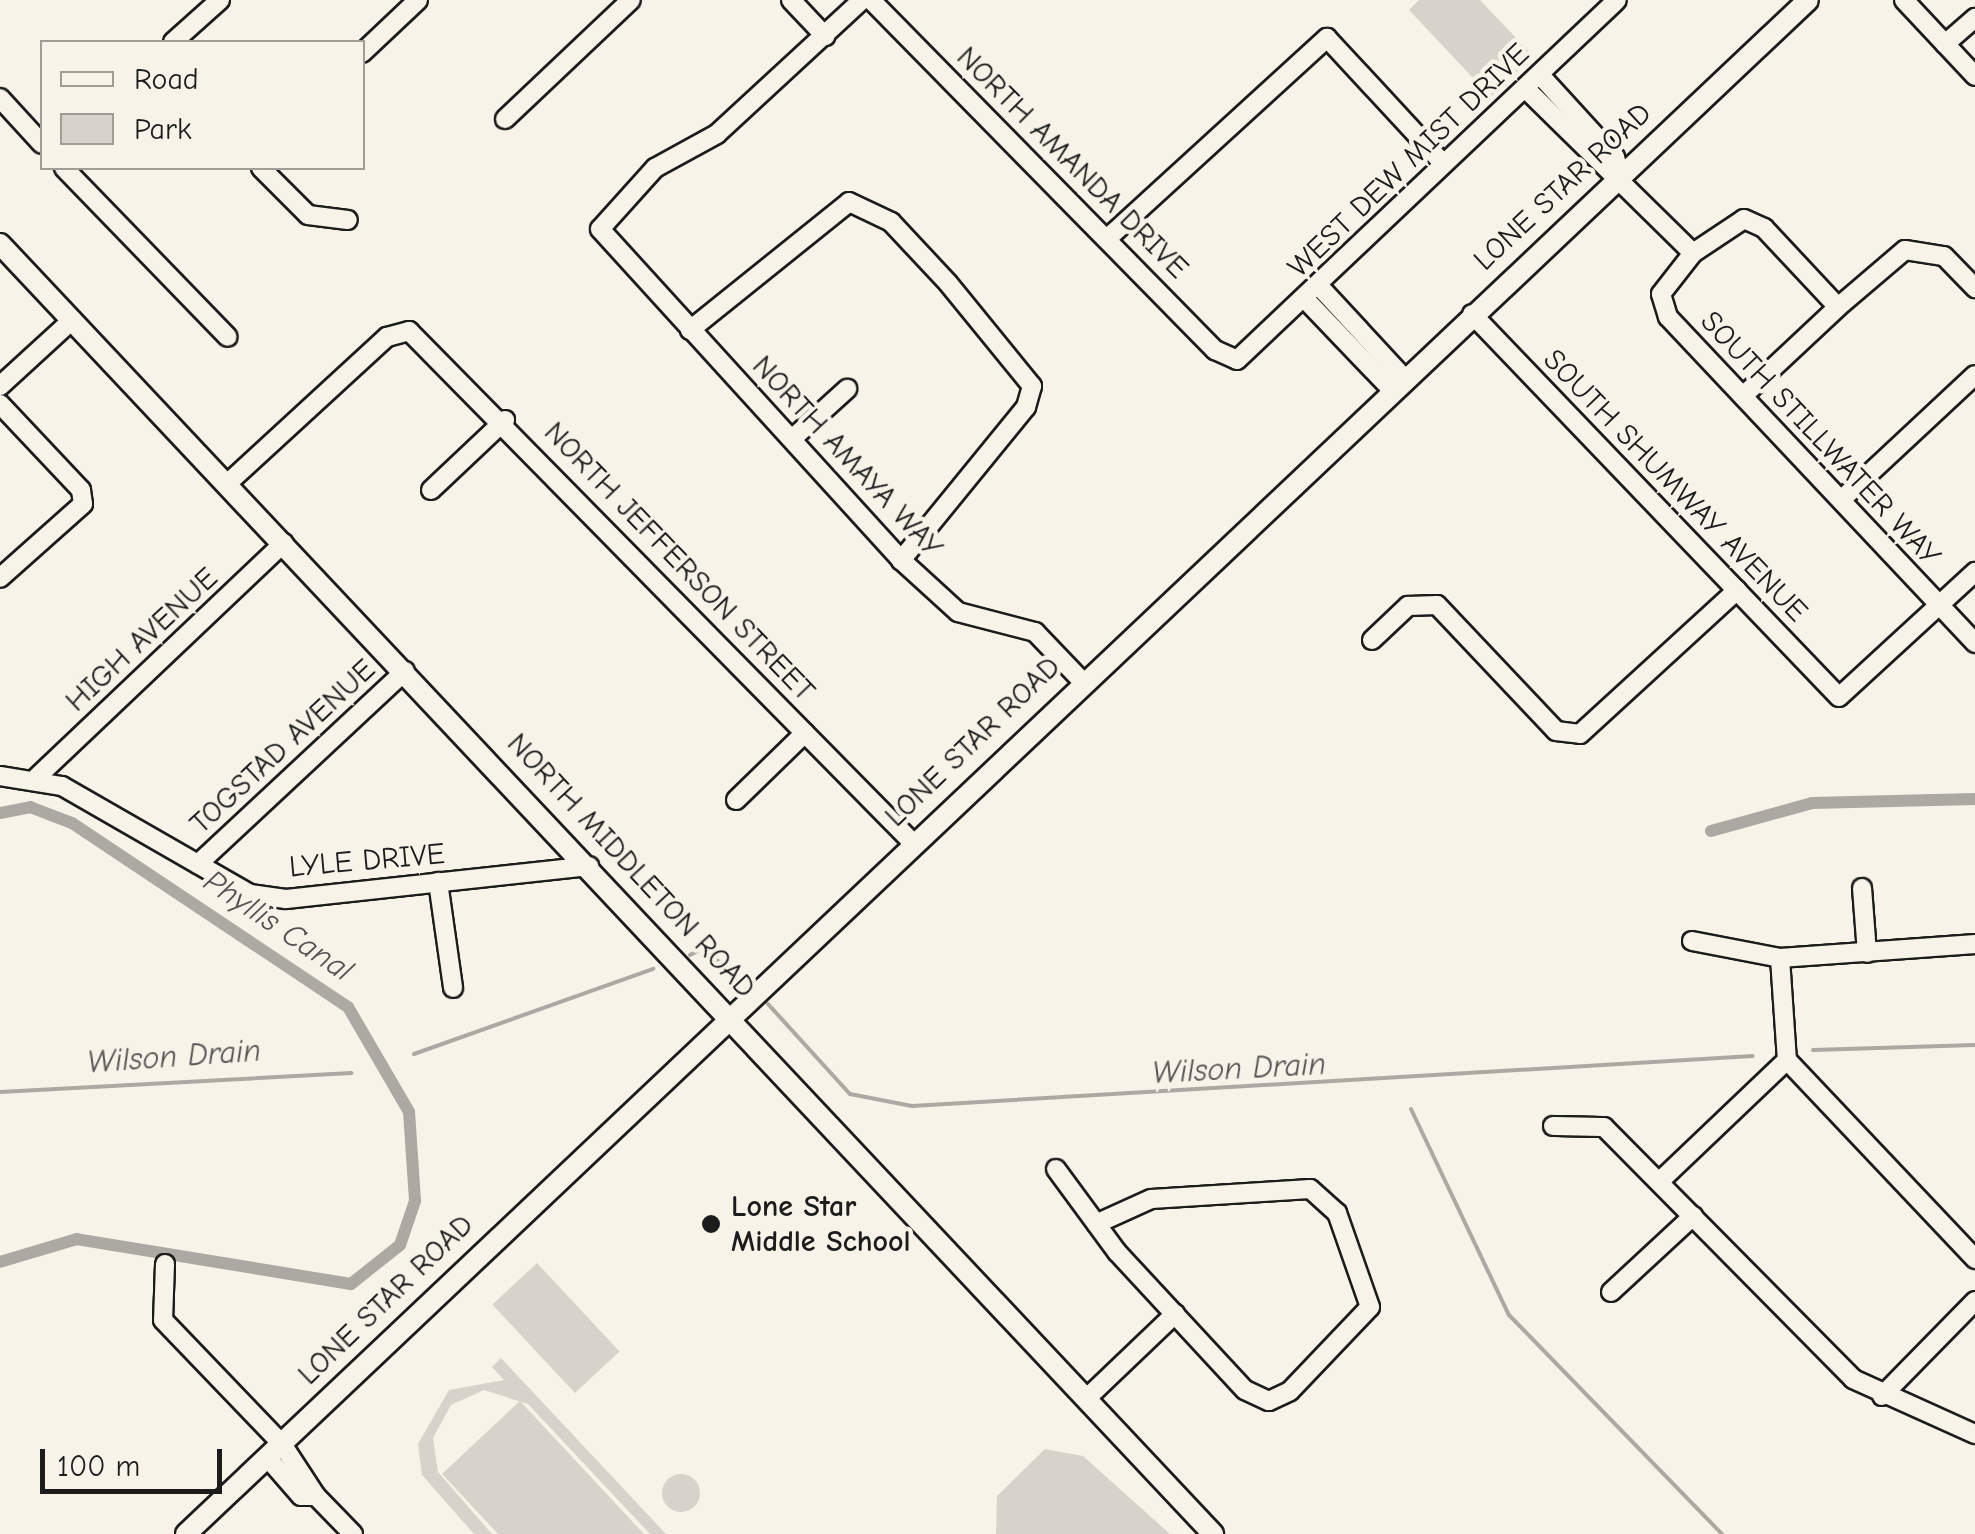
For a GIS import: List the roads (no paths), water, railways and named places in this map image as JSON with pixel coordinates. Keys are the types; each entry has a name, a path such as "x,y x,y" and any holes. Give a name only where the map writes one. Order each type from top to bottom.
{"main road":[{"name":"LONE STAR ROAD","path":"186,1534 1081,680 1808,0"},
{"name":"NORTH MIDDLETON ROAD","path":"0,244 729,1013 1213,1534"}],"street":[{"path":"175,40 220,0"},
{"path":"365,50 418,0"},
{"path":"505,119 631,0"},
{"path":"791,0 825,36 862,0"},
{"name":"NORTH AMANDA DRIVE","path":"871,0 1110,236 1214,350 1237,360"},
{"name":"WEST DEW MIST DRIVE","path":"1237,360 1617,0"},
{"path":"1904,0 1975,76"},
{"path":"1945,44 1975,18"},
{"name":"NORTH AMAYA WAY","path":"825,36 717,134 654,168 600,230 794,437 901,560 958,612 1035,632 1081,680"},
{"path":"1110,236 1327,38 1442,162"},
{"path":"1533,81 1615,158 1620,176 1693,252 1744,219 1764,228 1838,307"},
{"path":"0,98 40,142"},
{"path":"66,170 228,336"},
{"path":"263,170 308,216 348,220"},
{"path":"690,330 849,202 891,222 948,283 1032,386 1026,407 901,560"},
{"path":"1744,396 1905,250 1944,256 1975,288"},
{"name":"SOUTH STILLWATER WAY","path":"1693,252 1661,294 1668,316 1975,643"},
{"path":"1312,292 1397,383"},
{"name":"SOUTH SHUMWAY AVENUE","path":"1472,314 1839,697 1939,606"},
{"path":"0,386 72,320"},
{"name":"NORTH JEFFERSON STREET","path":"228,483 398,331 505,420 912,842"},
{"path":"1840,500 1975,375"},
{"path":"794,437 847,389"},
{"path":"0,404 81,490 83,504 0,578"},
{"path":"431,490 505,420"},
{"name":"HIGH AVENUE","path":"37,777 284,543"},
{"path":"1939,606 1975,572"},
{"path":"1372,640 1417,602 1437,605 1568,736 1597,721 1737,590"},
{"name":"TOGSTAD AVENUE","path":"198,864 405,671"},
{"path":"736,800 804,733"},
{"name":"LYLE DRIVE","path":"0,776 37,777 250,894 286,899 589,866"},
{"path":"438,882 453,988"},
{"path":"1862,888 1867,953"},
{"path":"1692,941 1780,958 1975,944"},
{"path":"1780,958 1787,1060 1975,1259"},
{"path":"1660,1181 1787,1060"},
{"path":"1553,1126 1604,1127 1853,1379 1882,1396 1975,1434"},
{"path":"1056,1170 1096,1224 1245,1390 1269,1401 1290,1391 1370,1307 1323,1195 1151,1198 1096,1224"},
{"path":"1611,1292 1694,1216"},
{"path":"165,1264 163,1320 274,1451 353,1534"},
{"path":"1882,1396 1975,1301"},
{"path":"1087,1398 1175,1314"}],"waterway":[{"path":"1711,831 1812,803 1975,799"},
{"name":"Phyllis Canal","path":"0,813 30,807 72,823 348,1007 409,1112 415,1201 400,1245 351,1284 77,1239 0,1262"},
{"name":"Wilson Drain","path":"690,955 703,948 740,980"},
{"name":"Wilson Drain","path":"414,1054 653,969"},
{"name":"Wilson Drain","path":"768,1004 850,1094 912,1106 1753,1056"},
{"name":"Wilson Drain","path":"1813,1050 1975,1045"},
{"name":"Wilson Drain","path":"0,1092 351,1073"},
{"path":"1411,1109 1509,1315 1722,1534"}],"place":[{"name":"Lone Star Middle School","path":"711,1224"}]}
